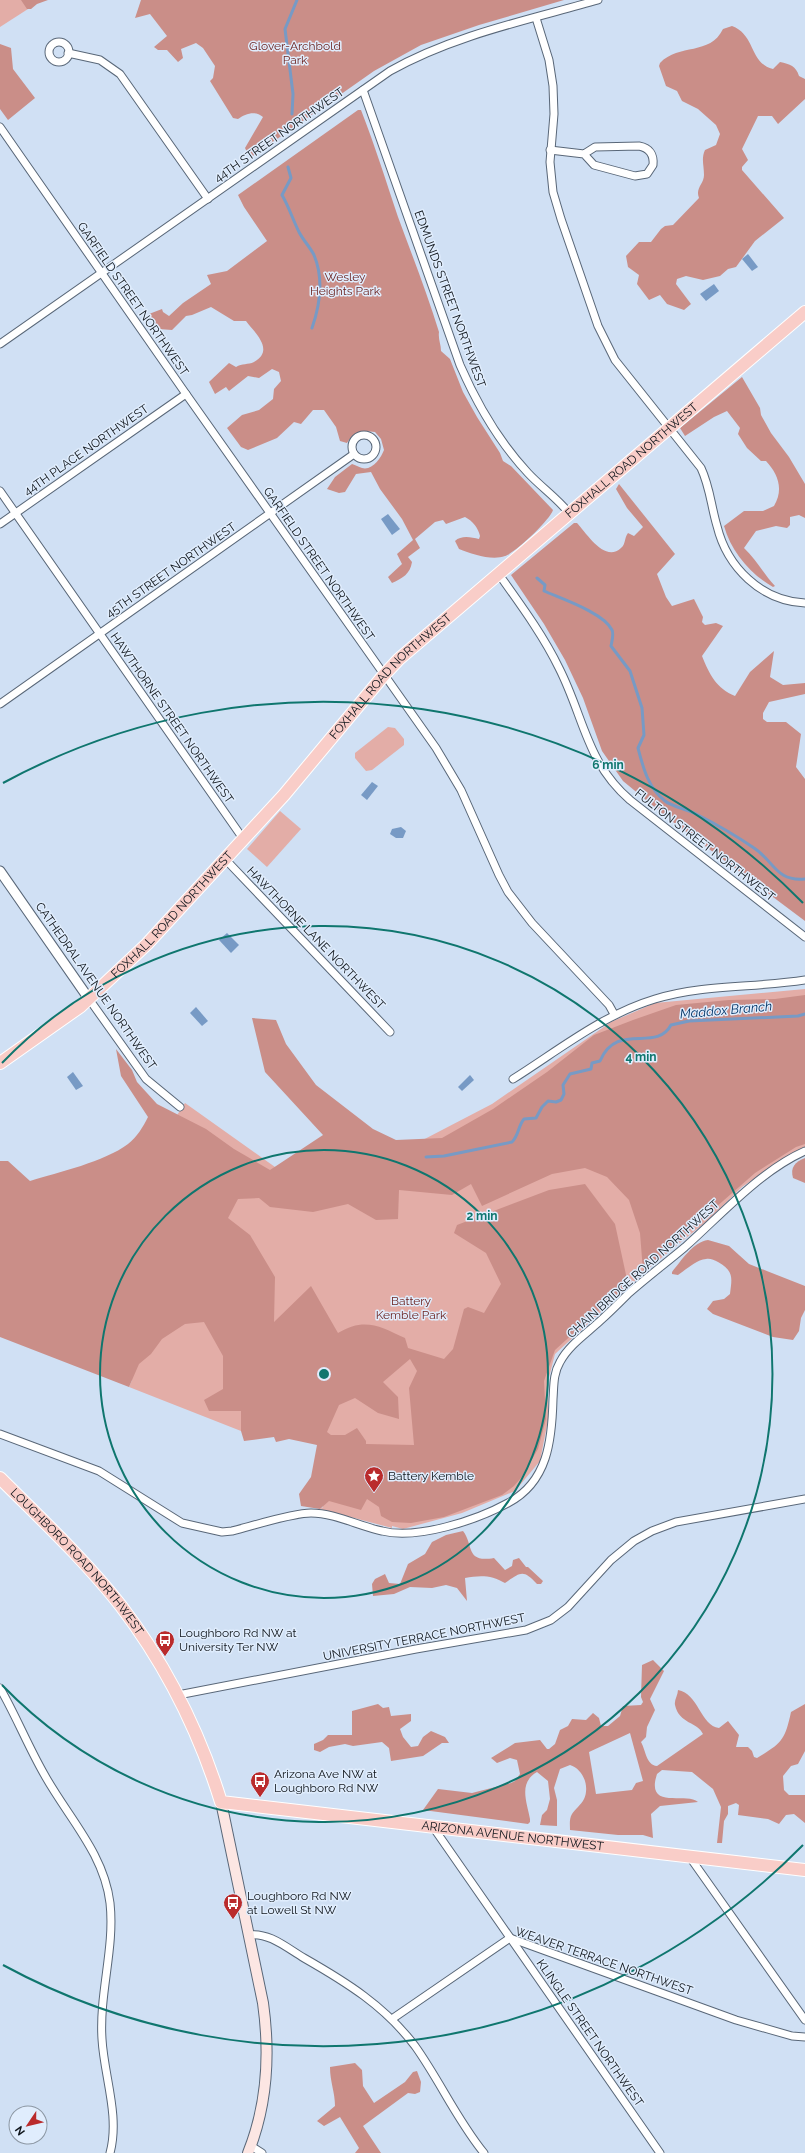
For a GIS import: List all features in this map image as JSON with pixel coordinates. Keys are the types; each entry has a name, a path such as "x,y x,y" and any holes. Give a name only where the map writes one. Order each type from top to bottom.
{"main road":[{"name":"FOXHALL ROAD NORTHWEST","path":"0,1063 90,999 147,944 226,860 302,775 384,675 410,649 805,312"},
{"name":"LOUGHBORO ROAD NORTHWEST","path":"0,1478 94,1575 120,1605 153,1652 178,1695 200,1744 220,1802 263,2003 267,2043 265,2086 249,2149"},
{"name":"ARIZONA AVENUE NORTHWEST","path":"220,1802 805,1870"}],"street":[{"name":"44TH STREET NORTHWEST","path":"0,344 399,66 435,49 598,0"},
{"path":"536,18 549,60 553,86 554,114 550,150 551,177 557,205 604,340 624,372 694,456 704,472 709,486 719,535 726,552 735,566 752,582 765,591 784,599 805,603"},
{"path":"68,53 100,60 120,74 208,199"},
{"name":"EDMUNDS STREET NORTHWEST","path":"363,90 470,388 490,424 509,452 569,513"},
{"name":"GARFIELD STREET NORTHWEST","path":"0,127 436,748 455,778 499,875 511,897 532,923 594,988 614,1014"},
{"path":"550,150 584,154 595,147 639,146 646,148 651,152 653,165 647,174 635,176 594,165 584,154"},
{"name":"44TH PLACE NORTHWEST","path":"0,524 186,394"},
{"name":"45TH STREET NORTHWEST","path":"0,704 354,454"},
{"name":"HAWTHORNE STREET NORTHWEST","path":"0,491 244,840"},
{"name":"FULTON STREET NORTHWEST","path":"498,573 554,658 571,694 593,754 612,782 630,800 805,937"},
{"name":"HAWTHORNE LANE NORTHWEST","path":"226,860 390,1032"},
{"name":"CATHEDRAL AVENUE NORTHWEST","path":"0,871 146,1079 180,1107"},
{"path":"513,1079 600,1021 614,1014 654,999 682,992 805,980"},
{"name":"CHAIN BRIDGE ROAD NORTHWEST","path":"0,1434 99,1471 182,1523 222,1532 232,1532 308,1513 323,1515 383,1532 398,1534 432,1529 469,1519 515,1499 529,1488 539,1475 550,1444 554,1376 559,1364 569,1350 627,1295 684,1248 737,1199 783,1163 805,1151"},
{"name":"UNIVERSITY TERRACE NORTHWEST","path":"178,1695 416,1649 526,1630 551,1620 568,1606 611,1560 634,1541 652,1531 676,1522 805,1499"},
{"path":"0,1688 51,1787 93,1852 106,1886 111,1925 102,1997 102,2026 103,2058 113,2121 113,2136 110,2153"},
{"name":"KLINGLE STREET NORTHWEST","path":"433,1827 660,2153"},
{"path":"689,1856 805,2020"},
{"path":"249,1935 266,1935 359,1991 392,2019 424,2059 459,2118 484,2153"},
{"name":"WEAVER TERRACE NORTHWEST","path":"392,2019 510,1938 736,2020 792,2036 805,2037"},
{"path":"249,2149 262,2153"}],"green space":[{"path":"0,0 42,0 0,27"},
{"path":"21,0 48,0 37,4 31,9 27,9"},
{"name":"Glover-Archbold Park","path":"141,0 564,0 479,25 421,45 374,71 250,158 245,148 263,117 253,113 247,114 238,119 233,118 210,81 213,78 215,66 203,48 196,43 181,49 183,58 178,62 167,50 158,50 154,47 167,36 150,14 135,18"},
{"path":"732,26 740,30 745,36 760,61 765,66 773,69 780,62 790,65 799,76 805,79 805,99 778,124 772,116 758,116 742,149 748,160 742,167 742,170 784,218 755,241 736,267 728,269 720,276 703,280 686,276 677,279 676,284 691,304 684,310 667,304 660,295 649,300 637,284 639,275 628,267 626,256 639,242 651,242 661,229 665,226 673,225 699,198 698,191 704,178 704,153 705,150 716,145 720,134 716,125 698,109 682,101 677,91 666,86 659,66 660,63 676,53 710,43 723,29"},
{"path":"0,44 11,48 13,69 35,98 8,120 0,109"},
{"name":"Wesley Heights Park","path":"358,110 361,110 366,123 398,217 430,303 439,332 441,351 450,359 463,392 500,453 503,461 511,466 553,510 546,521 524,543 510,554 494,558 459,549 455,541 457,539 466,537 479,539 480,536 475,525 465,517 446,524 443,520 435,522 415,539 420,548 408,557 412,562 408,573 392,583 388,577 402,564 397,554 413,540 402,519 380,489 371,472 356,474 345,492 339,493 327,489 335,477 352,464 361,468 369,468 373,466 381,457 384,450 381,439 375,432 362,431 352,436 347,443 340,441 336,427 324,410 313,410 301,424 294,422 277,438 248,450 241,447 227,428 242,415 259,410 273,399 274,389 281,381 279,372 272,369 259,378 248,376 229,391 226,387 215,394 209,382 229,363 236,367 252,363 260,357 263,352 263,347 258,336 246,321 234,321 211,307 186,316 172,330 159,329 149,314 162,309 163,312 169,316 183,303 211,284 207,275 227,271 267,241 244,207 238,195"},
{"path":"742,377 760,408 761,415 771,433 789,457 805,484 805,518 799,515 790,517 790,525 787,528 776,526 756,531 744,548 775,586 773,587 757,576 742,561 731,544 724,526 744,511 763,511 774,506 779,494 779,488 774,471 766,461 761,461 747,448 738,434 740,428 727,411 714,417 685,436 680,428"},
{"path":"619,484 675,554 657,574 666,597 672,606 694,599 703,617 702,622 705,625 716,623 723,626 702,656 711,675 718,685 735,696 750,672 774,651 770,677 783,685 805,683 805,694 769,702 763,713 763,719 767,722 786,722 801,734 796,767 805,779 805,921 669,819 623,781 602,751 583,698 565,660 544,624 511,575 574,523 577,523 591,540 603,550 615,552 621,548 624,545 628,533 634,536 643,527 627,508 616,489"},
{"path":"388,727 395,728 404,739 404,745 372,770 366,771 355,758 355,753"},
{"path":"280,811 301,829 267,867 247,849"},
{"name":"Battery Kemble Park","path":"805,989 805,1148 789,1155 742,1187 707,1221 649,1268 555,1354 548,1381 548,1420 540,1461 515,1491 462,1513 403,1529 392,1526 392,1528 320,1509 323,1507 323,1432 241,1421 241,1431 129,1387 132,1380 0,1196 34,1192 166,1132 185,1103 303,1187 417,1143 492,1104 611,1022 655,1003"},
{"name":"Battery Kemble Park","path":"805,995 805,1144 796,1147 755,1173 643,1271 640,1233 629,1200 607,1177 585,1168 552,1174 482,1206 471,1184 452,1195 399,1190 398,1219 376,1220 348,1204 313,1212 270,1207 259,1198 238,1199 228,1218 250,1235 275,1277 274,1322 311,1286 338,1333 356,1325 372,1325 388,1330 405,1338 408,1348 444,1359 453,1349 464,1309 468,1307 484,1313 501,1284 486,1253 454,1233 457,1225 549,1190 585,1184 615,1224 628,1284 555,1350 544,1381 546,1419 538,1449 521,1478 514,1486 502,1495 444,1517 411,1523 392,1522 381,1516 379,1507 367,1499 361,1510 329,1501 320,1509 301,1506 299,1494 311,1477 317,1445 289,1439 276,1442 274,1437 244,1441 241,1431 241,1411 209,1411 204,1400 223,1389 223,1356 204,1322 185,1324 162,1339 151,1354 139,1364 129,1387 0,1337 0,1161 8,1161 30,1181 94,1161 107,1156 128,1144 140,1132 148,1117 121,1076 116,1049 132,1070 137,1082 157,1104 206,1129 234,1149 270,1170 323,1135 265,1072 252,1018 276,1020 286,1044 316,1085 373,1129 396,1140 442,1138 493,1109 547,1072 594,1035 633,1020 676,1005 729,1000 775,999","holes":["410,1359 417,1371 409,1388 414,1445 366,1444 366,1441 357,1428 345,1435 331,1435 327,1432 339,1405 355,1398 378,1413 399,1419 398,1397 383,1382"]},
{"path":"805,1158 805,1183 793,1178 792,1171 794,1165 798,1161"},
{"path":"708,1240 729,1246 749,1264 805,1286 805,1310 801,1318 799,1331 793,1340 773,1337 713,1314 707,1309 713,1301 724,1299 730,1294 731,1275 723,1265 718,1262 710,1259 702,1260 678,1275 672,1274 672,1272 692,1248 703,1241"},
{"path":"463,1531 472,1552 478,1558 494,1558 505,1570 512,1566 513,1560 519,1558 526,1567 528,1567 543,1581 541,1584 537,1584 525,1574 515,1576 505,1583 495,1578 486,1576 465,1578 467,1601 457,1588 446,1585 432,1588 410,1587 394,1594 373,1596 372,1584 375,1579 385,1574 389,1583 400,1584 408,1564 425,1554 432,1542 446,1535"},
{"path":"653,1660 664,1671 650,1699 655,1710 647,1727 646,1737 641,1742 648,1760 653,1765 657,1766 703,1734 701,1730 680,1716 677,1711 675,1703 678,1690 685,1692 690,1697 703,1716 713,1726 719,1728 728,1721 739,1735 736,1747 748,1747 752,1751 754,1757 757,1758 781,1740 787,1729 791,1712 805,1704 805,1751 798,1764 791,1766 783,1776 784,1790 789,1795 805,1795 805,1823 794,1814 786,1815 779,1824 768,1819 738,1815 739,1805 736,1803 728,1806 728,1814 724,1821 722,1843 717,1843 721,1807 713,1789 692,1772 662,1770 657,1774 655,1785 657,1792 668,1798 685,1798 698,1802 660,1806 651,1814 653,1838 643,1835 618,1835 570,1830 571,1816 584,1799 586,1794 586,1784 579,1770 570,1765 560,1769 554,1788 557,1800 557,1826 540,1825 542,1815 547,1810 550,1799 548,1781 537,1772 531,1776 526,1787 525,1793 530,1819 528,1824 423,1810 438,1789 472,1793 515,1781 520,1774 517,1760 510,1758 497,1763 491,1758 515,1743 540,1740 547,1749 549,1749 555,1744 560,1730 568,1726 572,1719 586,1720 593,1713 599,1718 601,1726 608,1726 620,1716 623,1706 641,1705 643,1702 641,1697 642,1665","holes":["630,1733 643,1781 636,1783 632,1790 596,1794 589,1752"]},
{"path":"378,1704 383,1708 389,1707 391,1716 411,1714 411,1721 400,1729 403,1737 411,1747 418,1746 423,1737 431,1731 445,1737 449,1743 442,1743 423,1756 391,1761 389,1748 382,1742 353,1746 345,1744 329,1747 320,1752 314,1750 314,1744 323,1740 328,1735 352,1735 352,1711"},
{"path":"355,2063 362,2070 363,2086 374,2103 405,2082 413,2072 417,2071 421,2082 420,2092 415,2094 408,2093 363,2126 381,2153 355,2153 359,2148 340,2117 324,2126 317,2121 335,2106 330,2067"}],"water":[{"path":"748,254 758,267 752,271 742,259"},
{"path":"714,284 719,291 706,301 700,294"},
{"path":"388,514 400,529 392,535 381,519"},
{"path":"372,782 378,786 367,800 361,795"},
{"path":"401,827 406,831 403,838 396,838 390,834 392,829"},
{"path":"227,933 239,945 231,953 219,940"},
{"path":"196,1007 208,1021 202,1026 190,1013"},
{"path":"73,1072 83,1086 76,1090 67,1077"},
{"path":"470,1075 474,1080 462,1091 458,1087"}],"waterway":[{"path":"292,114 293,94 285,29 297,0"},
{"path":"288,167 291,178 282,195 299,232 314,255 319,273 319,301 312,328"},
{"path":"537,578 545,585 544,591 592,612 608,624 612,630 613,636 611,646 630,671 642,708 644,735 638,748 650,784 659,796 668,803 696,814 740,839 761,853 781,874 795,879 805,879"},
{"name":"Maddox Branch","path":"426,1157 444,1156 512,1142 524,1119 536,1118 542,1107 548,1101 556,1102 561,1100 564,1094 563,1085 570,1074 591,1069 592,1063 600,1061 607,1049 616,1042 626,1039 656,1037 664,1033 671,1025 689,1021 798,1016 805,1014"}],"place":[{"name":"Battery Kemble","path":"374,1493"},
{"name":"Loughboro Rd NW at University Ter NW","path":"165,1657"},
{"name":"Arizona Ave NW at Loughboro Rd NW","path":"260,1798"},
{"name":"Loughboro Rd NW at Lowell St NW","path":"233,1920"}]}
